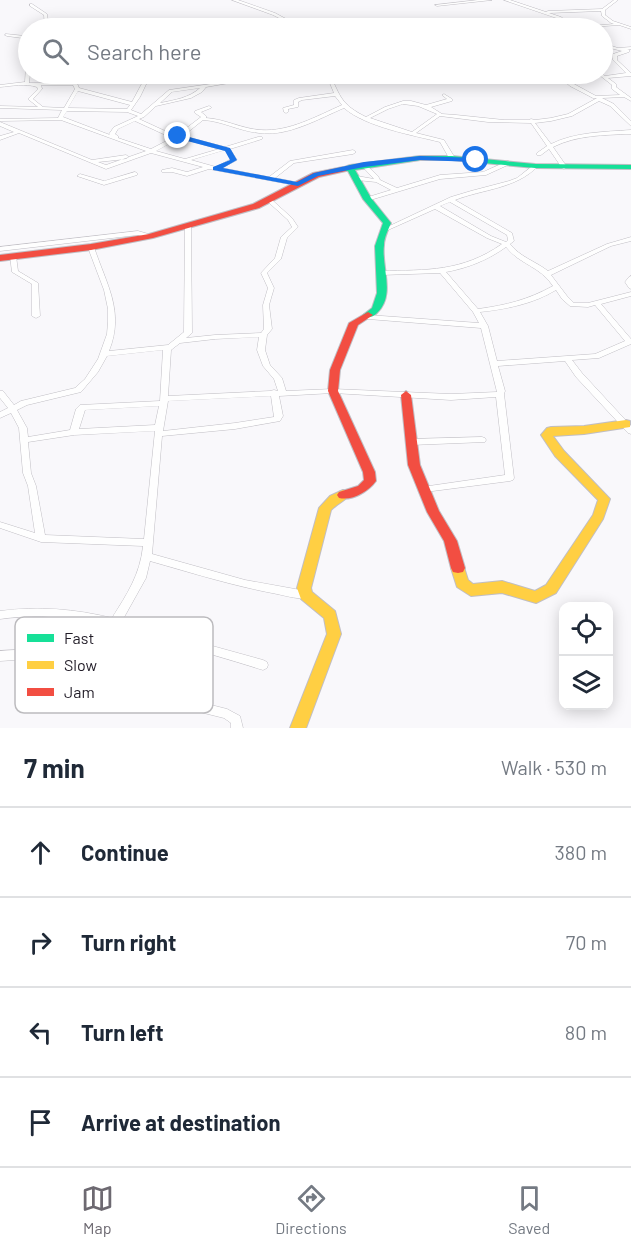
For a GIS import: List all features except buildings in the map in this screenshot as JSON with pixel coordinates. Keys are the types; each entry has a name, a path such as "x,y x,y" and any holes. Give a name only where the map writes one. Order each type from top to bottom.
{"street":[{"path":"234,0 282,18"},
{"path":"437,5 490,0"},
{"path":"506,0 559,18"},
{"path":"605,0 610,3"},
{"path":"544,12 603,10 616,0"},
{"path":"31,5 46,15 46,18"},
{"path":"603,10 604,16 608,18"},
{"path":"613,20 631,28"},
{"path":"613,25 620,24"},
{"path":"14,29 18,33"},
{"path":"7,35 18,35"},
{"path":"613,47 627,52 614,58 631,75"},
{"path":"623,50 631,48"},
{"path":"613,75 631,75"},
{"path":"0,86 33,84 40,87 31,101 42,108"},
{"path":"71,84 77,89 133,104"},
{"path":"128,111 142,84"},
{"path":"116,137 112,131 142,116 171,91 216,84"},
{"path":"332,84 345,106 367,118 412,134 442,141 452,158"},
{"path":"571,84 612,105 631,124"},
{"path":"613,84 614,88 628,98"},
{"path":"153,106 194,95 204,86"},
{"path":"62,119 61,116 77,89"},
{"path":"286,112 285,108 296,106 296,101 301,99 337,94"},
{"path":"425,106 450,100 444,95"},
{"path":"367,118 401,102 425,106 441,115 480,119 531,120 569,116 598,98 628,98"},
{"path":"0,106 128,111 142,116"},
{"path":"0,122 18,132 92,161 151,151 203,119 225,120 249,130 270,131 314,119 345,106"},
{"path":"203,119 204,115 197,112 209,107"},
{"path":"412,134 441,115"},
{"path":"0,122 62,119 186,161 298,184"},
{"path":"135,119 177,137 227,149 234,160 188,174 172,170 164,171"},
{"path":"531,120 564,167"},
{"path":"0,138 18,132"},
{"path":"539,154 548,146 584,136 631,132"},
{"path":"186,161 260,138"},
{"path":"272,177 292,162 353,152"},
{"path":"0,258 91,247 150,236 269,200 316,175 350,167 420,158 452,158 535,166 631,167"},
{"path":"367,199 440,177 484,174 508,163"},
{"path":"364,165 377,181"},
{"path":"386,229 451,200 482,189 514,183 526,176 535,166"},
{"path":"306,596 304,588 324,508 334,498 362,489 370,481 369,472 333,391 334,370 354,323 368,317 377,309 383,292 379,245 386,229 384,217 367,199 350,167"},
{"path":"80,176 104,183 135,174"},
{"path":"357,178 377,181 396,190"},
{"path":"25,440 74,432 158,431 235,426 277,419 279,416 278,378 267,366 261,350 263,335 268,329 266,305 271,288 265,270 278,259 284,237 295,227 290,219 269,200"},
{"path":"381,273 443,272 478,263 512,241 510,234 451,200"},
{"path":"436,207 457,216 498,242 507,244 515,255 547,274 555,288 572,305 597,303 631,294"},
{"path":"178,342 188,333 188,225"},
{"path":"0,249 138,233 150,236"},
{"path":"547,274 609,245 631,239"},
{"path":"0,415 12,407 78,390 105,354 113,326 109,297 91,247"},
{"path":"13,256 15,272 36,283 36,316"},
{"path":"425,489 510,478 500,394 484,326 476,311 443,272"},
{"path":"631,278 628,282 631,287"},
{"path":"476,311 513,306 541,296 555,288"},
{"path":"494,364 596,356 630,341 597,303"},
{"path":"368,317 484,326"},
{"path":"105,354 169,346 178,342 215,337 263,335"},
{"path":"119,617 141,578 147,556 158,431 164,401 169,346"},
{"path":"567,358 579,375 629,428"},
{"path":"74,432 80,409 83,407 278,392 333,391 451,397 500,394"},
{"path":"0,393 12,407 23,428 27,473 32,486 40,538"},
{"path":"406,395 414,465 433,512 450,541 465,587 471,590 502,587 536,597 551,590 598,516 603,499 591,483 557,454 547,435 551,431 629,428"},
{"path":"411,442 483,440"},
{"path":"0,525 40,538 148,543"},
{"path":"147,556 223,579 272,591 306,596 330,612 334,621 334,634 298,728"},
{"path":"0,615 42,610 88,617"},
{"path":"213,651 263,665"},
{"path":"0,656 15,655"},
{"path":"213,710 227,714 236,720 237,728"}],"traffic: fast":[{"path":"343,169 420,158 452,158 535,166 631,167"},
{"path":"350,167 367,199 387,223 379,246 382,293 380,302 368,315"}],"traffic: slow":[{"path":"458,568 462,583 471,590 502,587 536,597 551,589 599,516 604,499 566,461 547,435 551,431 584,430 626,424"},
{"path":"298,728 334,634 330,615 306,595 304,588 325,508 334,499 343,495"}],"traffic: jam":[{"path":"0,258 91,247 150,236 256,206 316,175 343,169"},
{"path":"343,495 362,489 370,481 369,472 333,391 335,370 354,323 368,315"},
{"path":"406,395 414,465 433,512 450,541 458,568"}],"route":[{"path":"178,136 227,149 234,160 216,169 272,177 298,184 316,175 364,165 420,158 476,160"}]}
